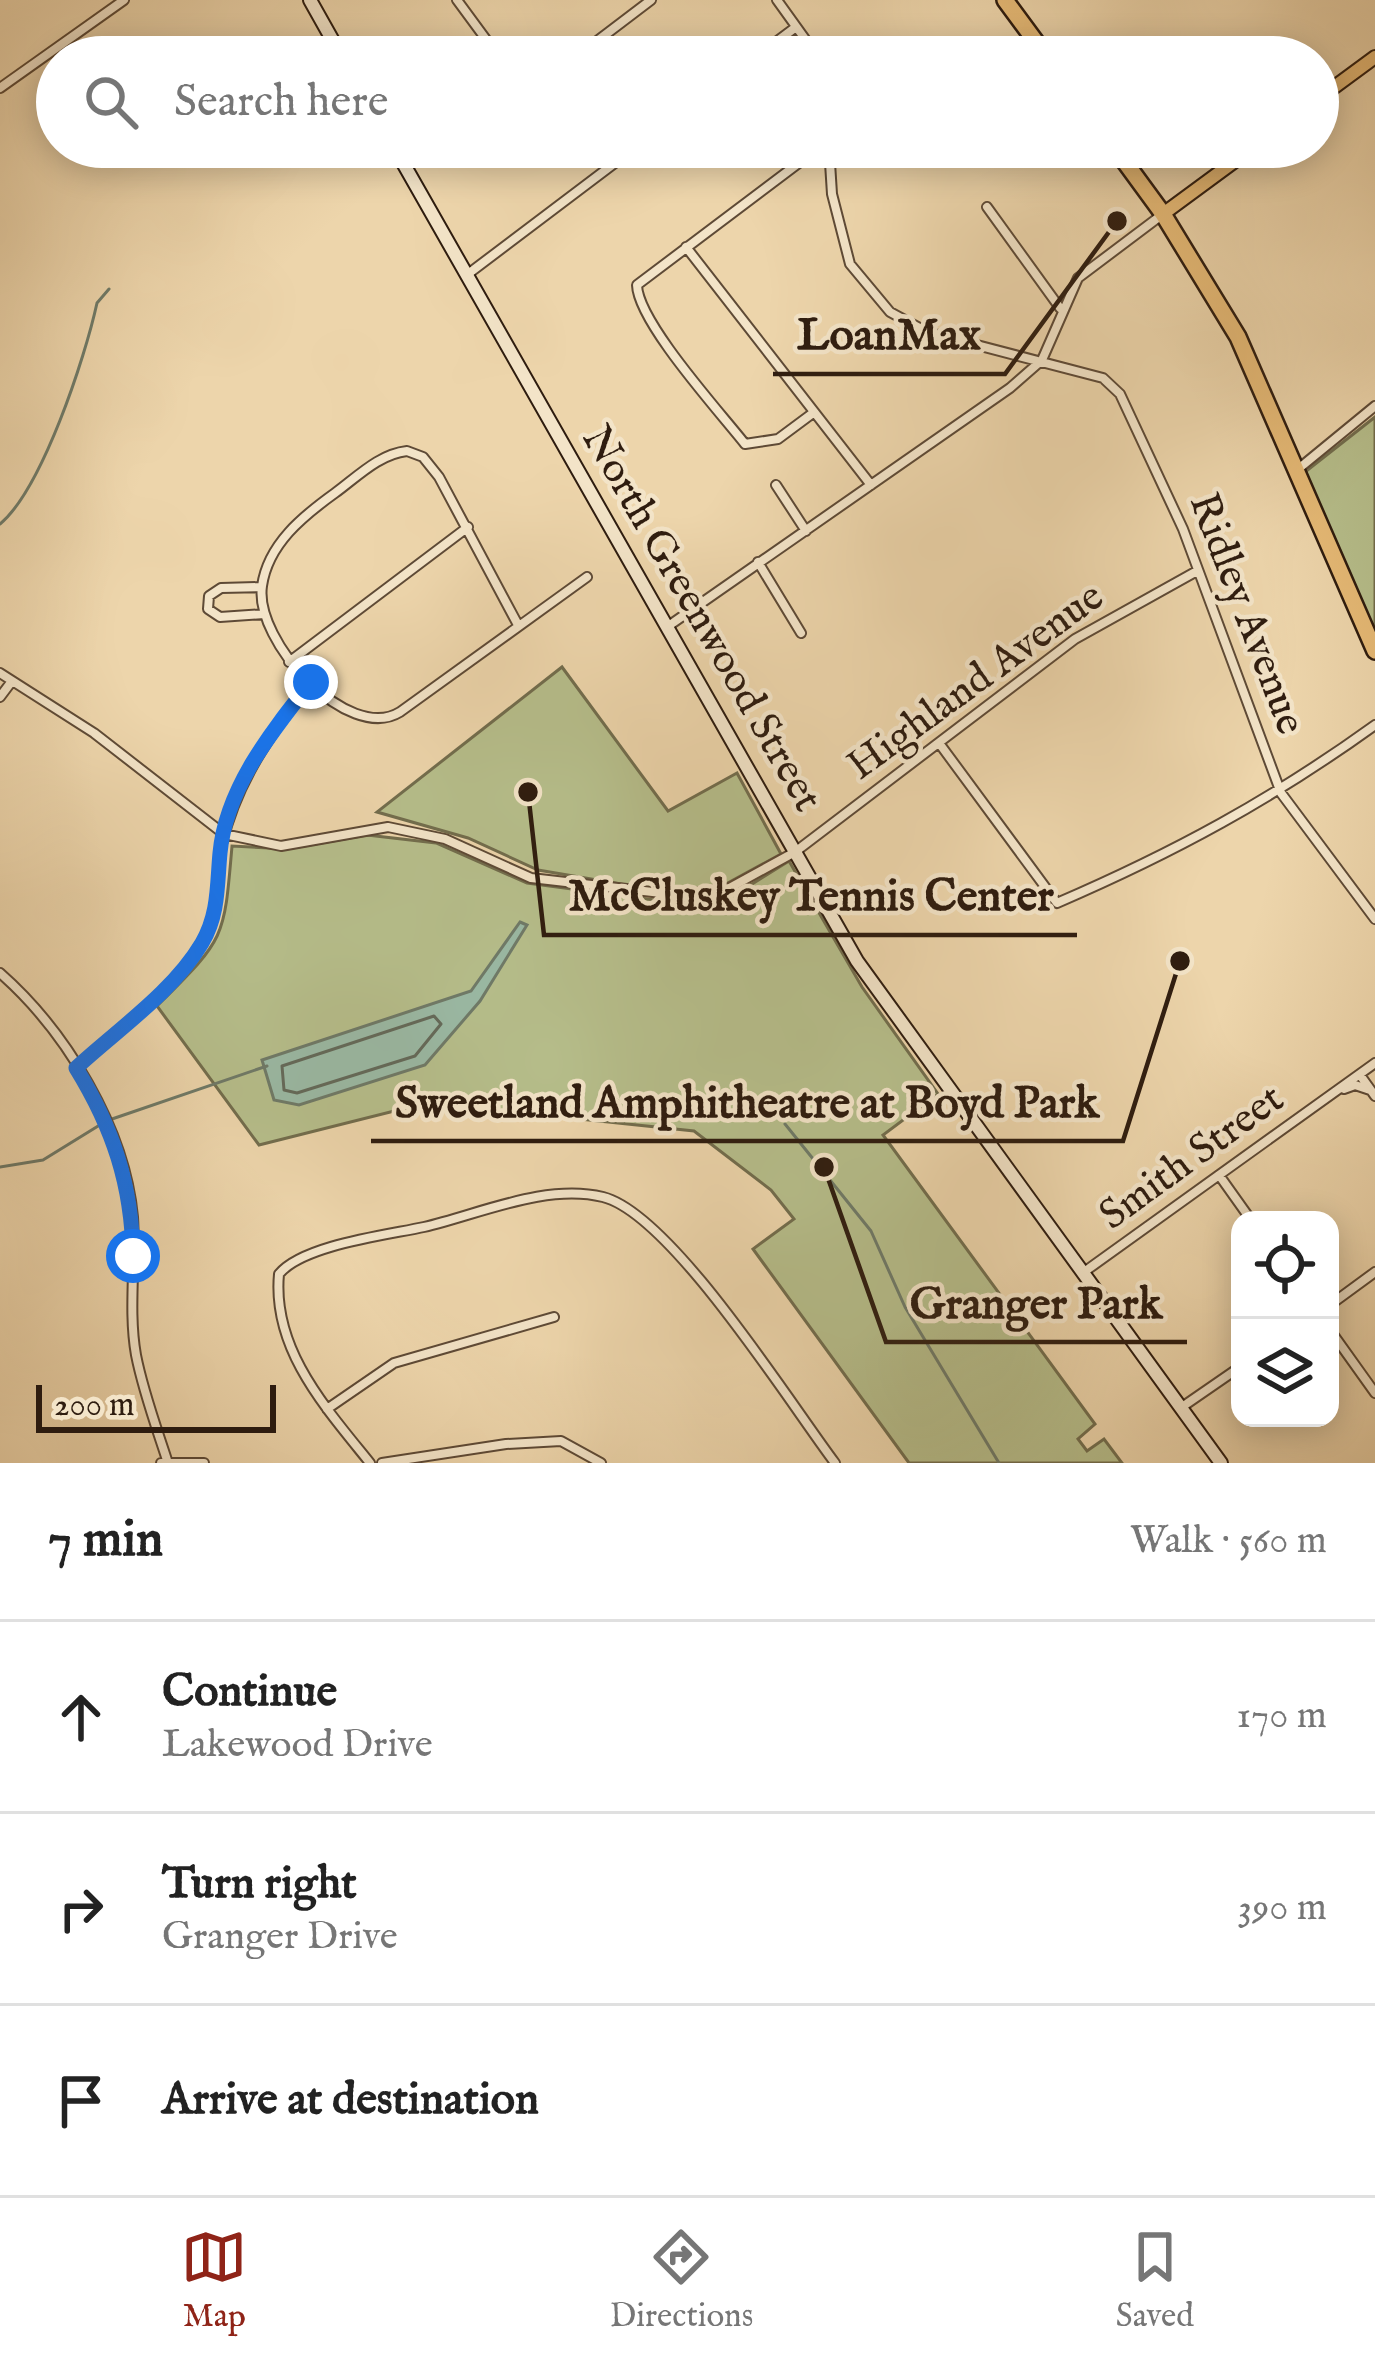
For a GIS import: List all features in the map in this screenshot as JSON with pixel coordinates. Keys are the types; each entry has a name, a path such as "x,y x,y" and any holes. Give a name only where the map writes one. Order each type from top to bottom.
{"highway":[{"path":"1005,0 1032,36"},
{"path":"1129,168 1238,337 1375,651"}],"main road":[{"path":"310,0 330,36"},
{"path":"1339,83 1375,56"},
{"name":"North Greenwood Street","path":"406,168 857,961 1221,1463"},
{"path":"1163,214 1225,168"}],"street":[{"path":"73,36 124,0"},
{"path":"457,0 484,36"},
{"path":"604,36 651,0"},
{"path":"777,0 803,36"},
{"path":"783,36 796,26"},
{"path":"0,88 36,62"},
{"path":"466,275 608,168"},
{"path":"795,168 637,285 638,301 679,362 748,445 778,439 813,412"},
{"name":"Ridley Avenue","path":"828,168 850,264 872,296 904,323 1102,378 1120,394 1155,461 1281,793 1375,919"},
{"path":"987,207 1061,309"},
{"path":"667,627 1042,360 1061,309 1084,271 1163,214"},
{"path":"686,247 871,485"},
{"path":"1294,472 1375,406"},
{"path":"518,623 428,461 412,452 396,452 292,528 270,560 262,587 263,614 289,662 357,717 385,720 587,577"},
{"path":"776,485 806,531"},
{"path":"289,662 468,526"},
{"path":"758,562 801,633"},
{"name":"Highland Avenue","path":"224,834 280,846 388,827 446,839 530,878 680,898 724,891 795,852 1075,639 1197,571"},
{"path":"262,587 221,588 208,596 208,609 220,616 263,614"},
{"path":"0,673 94,733 224,834"},
{"path":"0,698 12,681"},
{"path":"76,1068 163,988 203,941 217,903 224,834 255,758 311,682"},
{"path":"939,742 1058,903 1167,856 1281,793 1375,725"},
{"path":"0,973 36,1008 76,1068 120,1155 133,1214 135,1352 164,1462 204,1463"},
{"name":"Smith Street","path":"1083,1273 1375,1063"},
{"path":"1360,1075 1373,1093"},
{"name":"Smith Street","path":"1336,1091 1355,1085 1373,1093"},
{"path":"1219,1175 1245,1211"},
{"path":"370,1463 292,1354 277,1306 279,1274 295,1259 564,1194 605,1198 642,1217 699,1279 829,1461"},
{"path":"1339,1298 1375,1272"},
{"path":"327,1409 394,1363 554,1317"},
{"path":"1339,1343 1375,1393"},
{"path":"1181,1408 1231,1373"},
{"path":"382,1463 506,1444 561,1442 601,1463"}],"green space":[{"path":"1375,417 1375,634 1305,472"},
{"path":"562,667 668,811 737,773 781,854 724,885 662,891 538,870 468,838 377,812"},
{"path":"367,835 436,843 527,883 685,904 744,889 789,861 862,987 938,1094 883,1135 1095,1424 1078,1439 1087,1451 1104,1439 1122,1463 909,1463 753,1249 794,1219 771,1190 694,1131 426,1103 259,1145 157,1006 209,951 217,936 232,846 287,849"}],"water":[{"path":"520,922 527,925 480,1001 425,1065 299,1105 274,1100 262,1060 471,991"}],"waterway":[{"path":"0,524 16,507 46,453 83,356 97,303 109,289"},
{"path":"112,1119 267,1066"},
{"path":"0,1167 43,1160 103,1123"},
{"path":"785,1124 871,1231 905,1307 999,1463"}],"place":[{"name":"LoanMax","path":"1117,221"},
{"name":"McCluskey Tennis Center","path":"528,792"},
{"name":"Sweetland Amphitheatre at Boyd Park","path":"1180,961"},
{"name":"Granger Park","path":"824,1167"}],"route":[{"path":"133,1256 133,1214 120,1155 97,1101 76,1068 163,988 203,941 217,903 220,852 241,783 311,682"}]}
